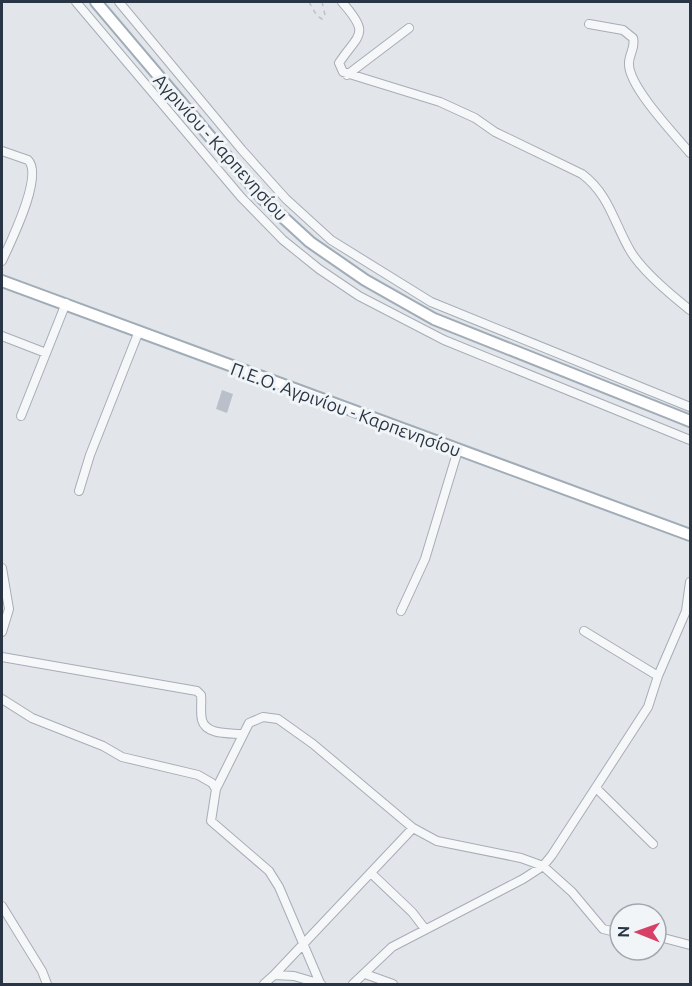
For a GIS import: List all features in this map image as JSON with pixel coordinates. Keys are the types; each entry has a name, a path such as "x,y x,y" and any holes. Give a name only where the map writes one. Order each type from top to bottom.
{"main road":[{"name":"Αγρινίου - Καρπενησίου","path":"96,2 262,198 326,253 365,280 434,319 690,421"},
{"name":"Π.Ε.Ο. Αγρινίου - Καρπενησίου","path":"2,281 690,535"}],"street":[{"path":"76,2 241,197 283,240 319,269 359,296 444,340 690,440"},
{"path":"119,2 242,150 293,206 331,240 431,302 690,407"},
{"path":"342,2 356,19 359,32 356,43 339,63 340,69 347,75 392,85 440,102 475,118 501,135 582,174 592,182 609,203 633,255 690,310"},
{"path":"589,24 623,30 633,38 635,45 629,65 630,72 652,109 690,153"},
{"path":"347,75 409,28"},
{"path":"2,152 28,160 33,171 32,185 18,226 2,261"},
{"path":"21,416 66,303"},
{"path":"79,491 93,444 138,331"},
{"path":"2,336 46,353"},
{"path":"400,611 425,559 458,450"},
{"path":"2,568 9,609 2,632"},
{"path":"353,984 383,953 425,929 473,907 543,866 564,840 648,707 658,676 686,611 690,582"},
{"path":"584,632 658,676"},
{"path":"2,657 197,691 201,695 204,724 215,732 241,734"},
{"path":"2,699 32,718 103,746 122,757 198,775 212,783 216,789"},
{"path":"321,984 279,887 269,871 212,821 216,789 241,734 249,723 257,719 270,717 278,719 313,744 413,828 453,846 521,858 543,866 572,892 603,929 608,930"},
{"path":"596,788 653,844"},
{"path":"264,984 372,874 413,828"},
{"path":"372,874 421,921 425,929"},
{"path":"2,906 42,971 47,984"},
{"path":"668,939 690,945"},
{"path":"365,974 393,984"},
{"path":"274,975 294,976 321,984"}],"path":[{"path":"309,2 317,16 322,19 325,15 322,2"}],"building":[{"path":"222,390 233,394 227,413 216,409"}]}
